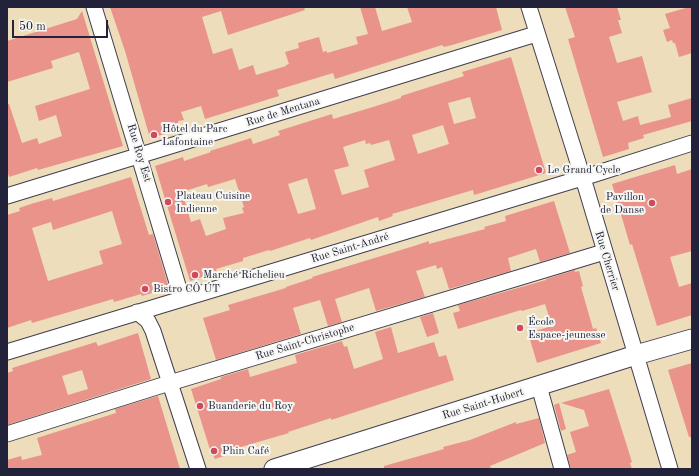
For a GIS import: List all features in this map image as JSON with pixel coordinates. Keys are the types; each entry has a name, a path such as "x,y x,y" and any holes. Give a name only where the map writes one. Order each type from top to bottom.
{"street":[{"name":"Rue Roy Est","path":"94,7 182,298"},
{"name":"Rue Cherrier","path":"528,7 582,178 670,469"},
{"name":"Rue de Mentana","path":"7,196 536,34"},
{"name":"Rue Saint-André","path":"7,352 582,178 692,143"},
{"name":"Rue Saint-Christophe","path":"7,434 169,383 604,252"},
{"path":"137,312 148,321 153,331 198,469"},
{"name":"Rue Saint-Hubert","path":"283,468 636,355 692,339"},
{"path":"539,386 562,469"}],"building":[{"path":"110,7 304,7 305,10 228,35 221,11 202,17 213,54 232,48 239,70 253,65 256,75 289,64 285,52 299,48 298,43 319,37 323,52 327,51 327,53 358,44 356,37 368,34 360,7 375,7 382,31 412,22 407,7 496,7 502,30 444,47 442,45 335,79 333,73 277,90 279,96 205,119 201,106 181,112 184,120 178,121 180,130 150,138 125,51"},
{"path":"565,7 617,7 621,20 618,20 622,33 609,37 617,63 642,56 652,92 617,102 623,121 638,116 640,125 671,117 668,105 692,98 692,121 643,135 644,138 628,143 629,149 603,157 568,39 575,37"},
{"path":"692,7 692,53 679,57 675,43 673,43 672,40 667,42 663,30 670,28 665,14"},
{"path":"82,11 123,146 38,170 37,168 9,177 7,170 7,104 9,104 22,143 37,138 39,144 62,136 56,115 39,121 35,106 90,89 79,52 51,61 53,68 7,82 7,41 77,19"},
{"path":"511,57 546,173 474,195 473,190 392,214 393,216 379,221 378,217 311,240 310,238 270,251 269,250 243,258 243,261 216,269 217,272 190,281 155,166 183,157 184,161 251,138 253,144 280,135 278,131 332,114 333,119 401,98 401,96 464,76 462,72","holes":["470,97 476,118 454,124 448,103","443,125 449,144 418,154 412,135","365,140 366,144 370,143 371,145 389,140 395,160 364,170 369,187 342,195 334,170 349,166 343,147","307,178 316,209 298,214 288,184","235,179 244,207 242,208 244,213 223,218 226,229 206,236 200,219 191,222 182,192 207,184 208,187"]},
{"path":"675,165 677,174 692,169 692,251 670,257 679,287 692,283 692,315 657,326 632,244 630,245 612,184"},
{"path":"131,177 149,235 153,234 169,288 114,302 113,299 32,323 31,320 7,328 7,215 20,211 19,208 34,203 52,198 53,201","holes":["112,211 122,244 99,251 103,264 48,281 32,228 51,222 53,230"]},
{"path":"554,201 570,253 540,262 536,249 508,258 511,271 449,289 442,267 437,269 436,265 416,271 425,297 376,311 369,288 335,299 342,322 328,326 320,300 306,304 293,308 301,334 216,360 203,318 230,310 228,305 286,288 313,278 312,277 429,241 429,244 485,229 484,227 506,221 505,216"},
{"path":"575,270 575,272 579,271 583,286 581,287 593,329 596,328 601,343 537,363 528,333 552,326 545,304 458,329 453,313 460,311 458,305 546,280"},
{"path":"433,313 439,333 427,337 420,317"},
{"path":"391,327 398,353 434,342 439,357 446,355 454,380 331,420 331,418 288,432 289,433 241,447 227,452 227,455 215,459 213,455 212,456 191,389 221,379 221,377 248,369 250,377 297,363 295,355 342,341 344,347 347,346 354,369 383,359 375,332"},
{"path":"138,333 151,379 7,425 7,373 13,371 12,368 96,342 98,346","holes":["82,370 88,389 68,395 62,376"]},
{"path":"692,363 692,437 689,437 668,370"},
{"path":"609,389 632,462 630,463 632,469 571,469 567,455 576,452 570,432 589,426 584,410 561,403"},
{"path":"158,396 180,469 7,469 7,460 21,456 22,460 42,455 37,438 116,413 115,409"},
{"path":"559,403 566,429 561,431 554,405"},
{"path":"539,418 545,443 490,466 491,469 384,469 384,466 444,449 443,447 470,440 516,422 516,424"}],"place":[{"name":"Hôtel du Parc Lafontaine","path":"154,135"},
{"name":"Le Grand Cycle","path":"539,170"},
{"name":"Plateau Cuisine Indienne","path":"168,202"},
{"name":"Pavillon de Danse","path":"652,203"},
{"name":"Marché Richelieu","path":"195,275"},
{"name":"Bistro CÔ ÚT","path":"145,289"},
{"name":"École Espace-jeunesse","path":"520,328"},
{"name":"Buanderie du Roy","path":"200,406"},
{"name":"Phin Café","path":"214,451"}]}
